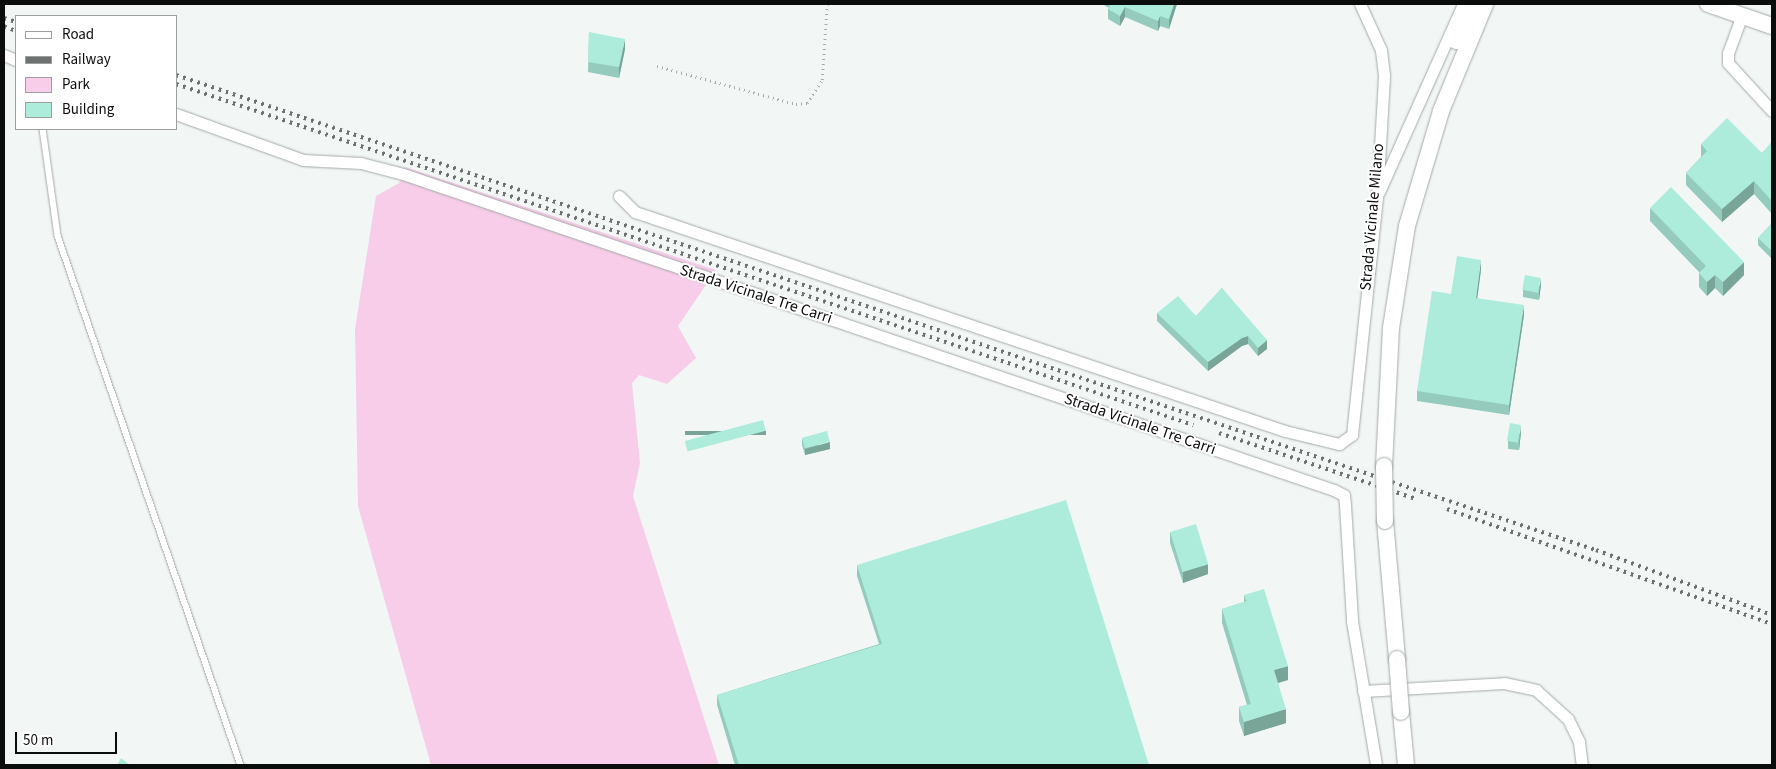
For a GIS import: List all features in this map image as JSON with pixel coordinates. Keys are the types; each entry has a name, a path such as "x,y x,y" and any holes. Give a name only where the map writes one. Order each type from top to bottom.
{"main road":[{"path":"1414,190 1454,76 1485,4"},
{"path":"1708,4 1772,26"},
{"path":"1406,765 1385,521 1384,466 1391,328 1421,137 1464,5"}],"street":[{"name":"Strada Vicinale Milano","path":"619,196 635,212 1309,439 1339,444 1352,436 1377,198 1384,75 1381,50 1360,4"},
{"path":"1377,198 1464,5"},
{"path":"1742,15 1728,53 1728,64 1772,112"},
{"name":"Strada Vicinale Tre Carri","path":"178,115 303,160 361,163 403,174 1334,490 1344,495 1352,621 1363,690"},
{"path":"1376,765 1363,690 1504,683 1536,690 1568,719 1579,742 1582,765"},
{"path":"1404,744 1414,765"}],"lane":[{"path":"43,130 58,236 241,765"}],"path":[{"path":"657,66 796,104 808,103 822,80 827,4"}],"green space":[{"path":"405,167 716,270 678,326 696,358 667,384 639,375 632,383 640,463 633,496 719,765 431,765 358,506 355,329 376,196 399,183"}],"building":[{"path":"1111,4 1174,4 1169,19 1160,16 1158,21 1125,7 1120,16 1108,9"},
{"path":"589,32 625,39 619,67 588,62"},
{"path":"1727,118 1762,153 1772,142 1772,201 1754,181 1722,209 1686,173 1707,151 1701,144"},
{"path":"1671,187 1744,262 1723,282 1715,275 1707,282 1699,273 1706,266 1650,208"},
{"path":"1772,223 1772,251 1758,238"},
{"path":"1457,256 1481,260 1476,298 1524,305 1509,405 1417,391 1432,291 1451,294"},
{"path":"1525,275 1541,278 1538,293 1522,290"},
{"path":"1222,288 1267,340 1258,348 1248,336 1242,338 1208,362 1157,313 1178,296 1196,316"},
{"path":"763,420 766,431 688,452 685,441"},
{"path":"1510,423 1521,425 1518,443 1507,441"},
{"path":"827,431 830,442 805,448 802,438"},
{"path":"1066,500 1149,765 739,765 717,695 882,644 857,565"},
{"path":"1196,524 1208,564 1182,572 1170,532"},
{"path":"1264,589 1288,666 1274,670 1286,709 1244,722 1239,707 1251,704 1222,609 1247,601 1244,595"},
{"path":"121,758 130,765 117,765"}],"railway":[{"path":"4,18 15,22"},
{"path":"4,26 15,31"},
{"path":"178,76 1596,550 1772,615"},
{"path":"178,85 1193,425"},
{"path":"1219,433 1416,499"},
{"path":"1447,509 1772,624"}]}
